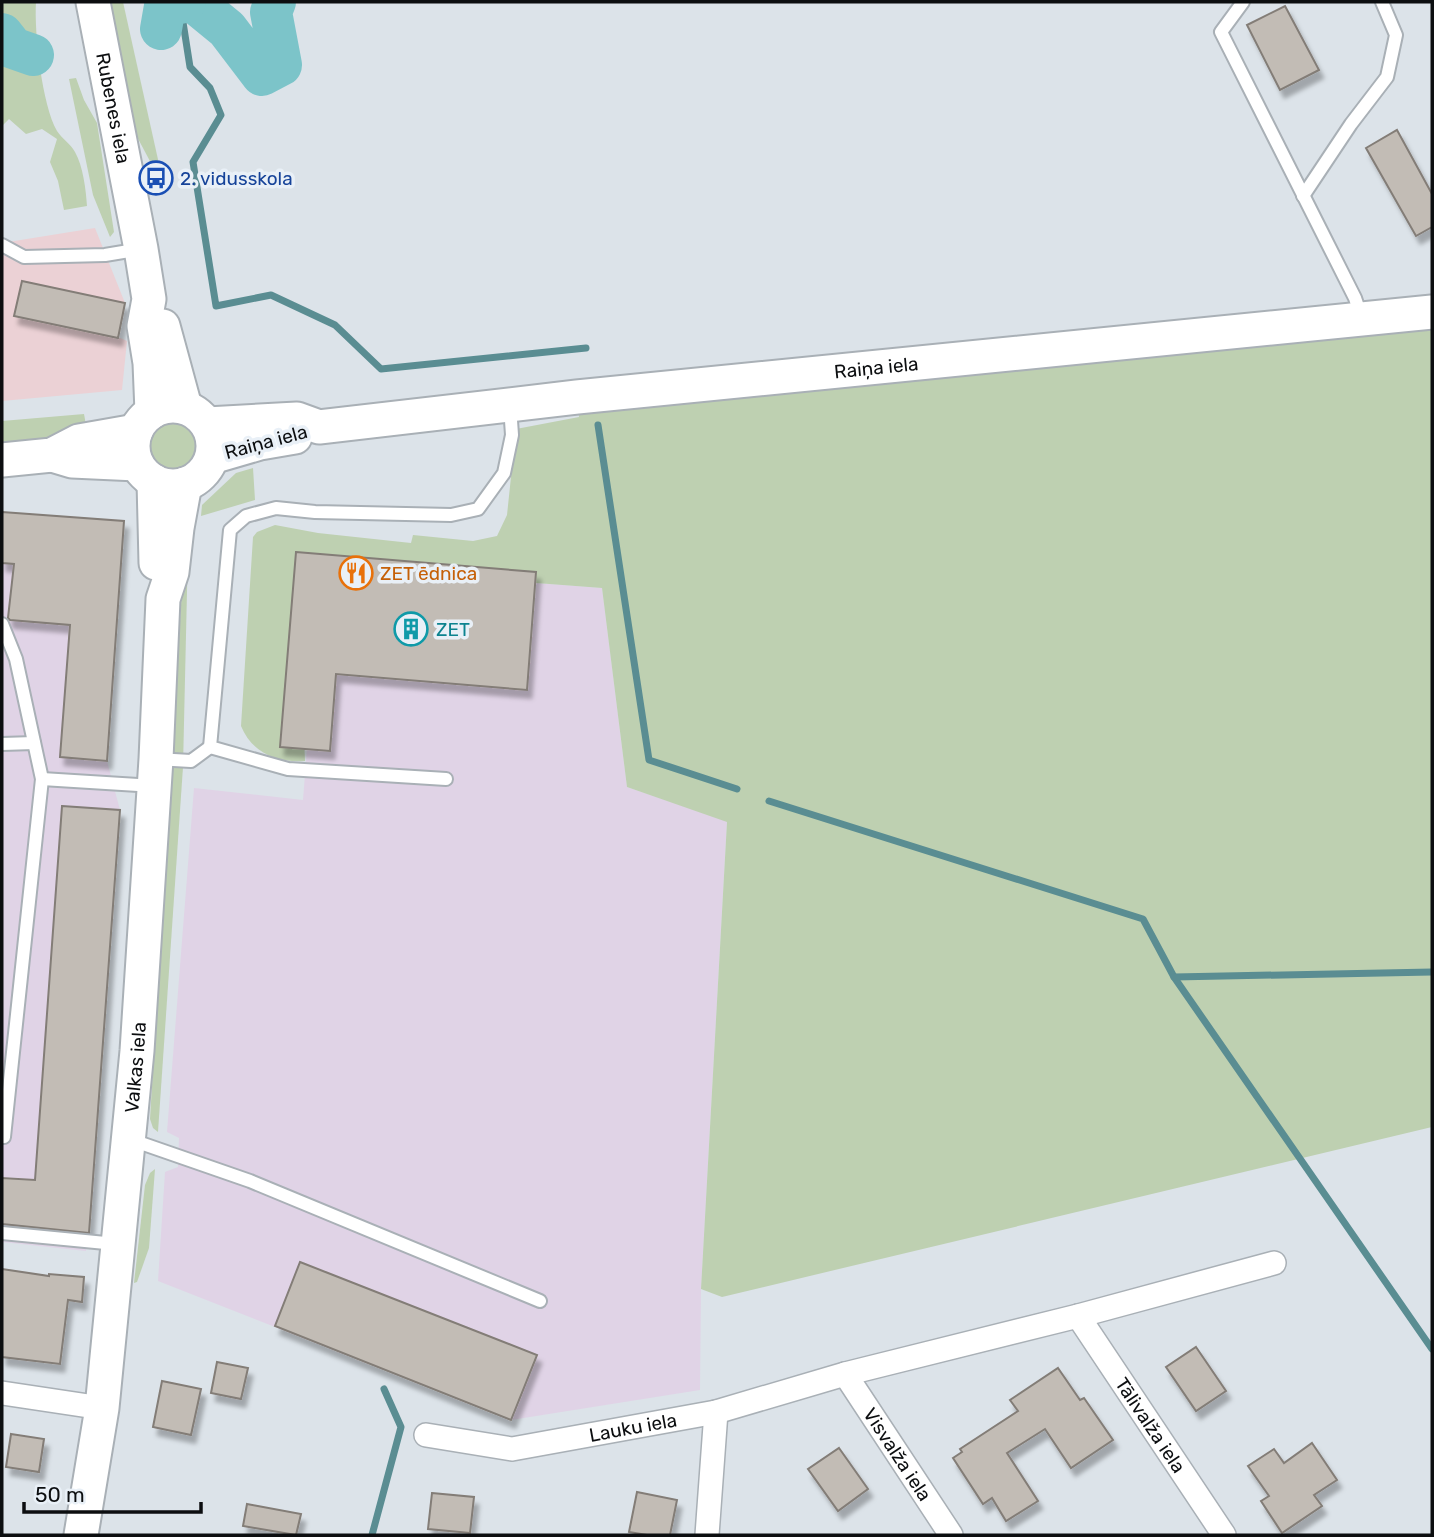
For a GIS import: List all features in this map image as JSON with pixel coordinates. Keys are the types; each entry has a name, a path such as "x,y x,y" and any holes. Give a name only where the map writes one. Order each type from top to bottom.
{"main road":[{"name":"Rubenes iela","path":"93,2 149,299 162,323 170,358 196,415"},
{"name":"Rubenes iela","path":"144,421 150,363 144,326 149,299"},
{"name":"Raiņa iela","path":"196,415 297,419 319,427 598,395 1432,312"},
{"path":"2,460 52,455 79,442 144,421 162,407 196,415 214,445 206,469 197,478 159,476 52,455"},
{"path":"144,421 133,442 159,476"},
{"name":"Raiņa iela","path":"212,457 260,443 305,436 319,427"},
{"name":"Valkas iela","path":"81,1535 102,1408 129,1139 155,773 163,599 155,578 159,476"}],"street":[{"path":"707,1535 716,1412 845,1374 1078,1316 1274,1263"},
{"name":"Tālivalža iela","path":"1078,1316 1224,1535"},
{"name":"Visvalža iela","path":"845,1374 951,1535"},
{"path":"2,1393 102,1408"},
{"name":"Lauku iela","path":"426,1435 512,1449 716,1412"}],"lane":[{"path":"1243,2 1221,32 1355,298 1362,319"},
{"path":"1303,197 1351,124 1387,77 1396,35 1382,2"},
{"path":"2,245 24,257 106,255 141,249"},
{"path":"42,779 155,773 191,761 210,747 230,530 246,516 276,508 315,512 451,515 478,509 504,473 512,435 510,406"},
{"path":"2,624 16,659 42,779 2,1137"},
{"path":"2,744 34,743"},
{"path":"210,747 288,769 446,779"},
{"path":"129,1139 250,1181 540,1301"},
{"path":"2,1233 120,1244"}],"shaded area":[{"path":"95,228 125,303 118,337 127,341 122,390 2,401 2,243"},
{"path":"2,563 75,568 60,757 107,761 120,810 86,1251 2,1242"},
{"path":"536,583 602,588 627,787 727,821 701,1289 700,1390 511,1420 158,1281 165,1172 178,1167 179,1138 167,1132 194,788 303,800 307,749 336,674 527,690"}],"green space":[{"path":"2,2 36,2 36,31 47,104 57,131 78,158 84,178 87,206 64,210 58,181 50,162 57,139 42,129 26,134 9,119 2,126"},
{"path":"103,2 123,2 159,164 152,165 126,116"},
{"path":"76,78 97,123 114,232 110,237 93,195 69,79"},
{"path":"1432,312 1432,1127 722,1297 701,1289 727,822 627,787 602,588 536,583 536,572 296,552 305,761 285,760 267,754 252,743 241,726 253,537 257,532 275,525 318,533 411,543 413,535 473,541 497,536 507,515 516,429 579,417 577,397"},
{"path":"84,414 88,436 2,444 2,421"},
{"path":"174,420 184,422 192,428 198,436 198,456 192,464 184,470 174,472 164,470 156,464 150,456 148,446 150,436 156,428 164,422"},
{"path":"253,468 255,500 201,516 202,505 236,473"},
{"path":"188,547 183,767 158,1132 153,1128 150,1119 182,588"},
{"path":"155,1169 149,1248 137,1282 134,1283 145,1185 150,1173"}],"building":[{"path":"1285,6 1319,70 1280,90 1247,25"},
{"path":"1397,130 1432,194 1432,227 1416,236 1366,148"},
{"path":"22,281 125,303 118,338 14,316"},
{"path":"2,512 124,521 107,761 60,757 70,625 8,618 14,564 2,563"},
{"name":"ZET","path":"296,552 536,572 527,690 336,674 330,751 280,747"},
{"path":"62,806 120,810 89,1233 2,1224 2,1178 35,1180"},
{"path":"300,1262 537,1355 511,1420 275,1326"},
{"path":"2,1269 49,1276 84,1277 82,1302 68,1300 60,1364 2,1357"},
{"path":"1196,1347 1226,1391 1196,1411 1166,1367"},
{"path":"217,1362 248,1368 241,1399 211,1393"},
{"path":"1058,1368 1080,1400 1084,1398 1113,1440 1071,1468 1045,1429 1007,1453 1038,1501 1006,1521 992,1498 983,1504 953,1458 962,1452 960,1449 1018,1411 1010,1400"},
{"path":"162,1381 201,1389 191,1435 153,1427"},
{"path":"11,1434 44,1439 39,1472 6,1467"},
{"path":"1312,1443 1337,1480 1314,1495 1322,1506 1282,1533 1261,1501 1269,1496 1248,1466 1274,1449 1284,1463"},
{"path":"839,1448 868,1489 838,1511 808,1469"},
{"path":"637,1492 677,1500 670,1535 629,1532"},
{"path":"432,1493 474,1497 470,1533 428,1529"},
{"path":"247,1504 301,1514 296,1535 243,1526"}],"waterway":[{"path":"161,29 165,6 185,2"},
{"path":"194,2 227,29 262,75 281,65 271,12 275,2"},
{"path":"180,3 190,67 210,88 221,115 193,162 216,306 271,295 335,325 381,369 586,348"},
{"path":"2,34 13,48 33,55"},
{"path":"598,425 649,760 737,789"},
{"path":"769,801 1143,919 1174,977 1432,1349"},
{"path":"1174,977 1432,972"},
{"path":"372,1535 401,1427 384,1389"}],"place":[{"name":"2. vidusskola","path":"156,178"},
{"name":"ZET ēdnica","path":"356,573"},
{"name":"ZET","path":"411,629"}]}
